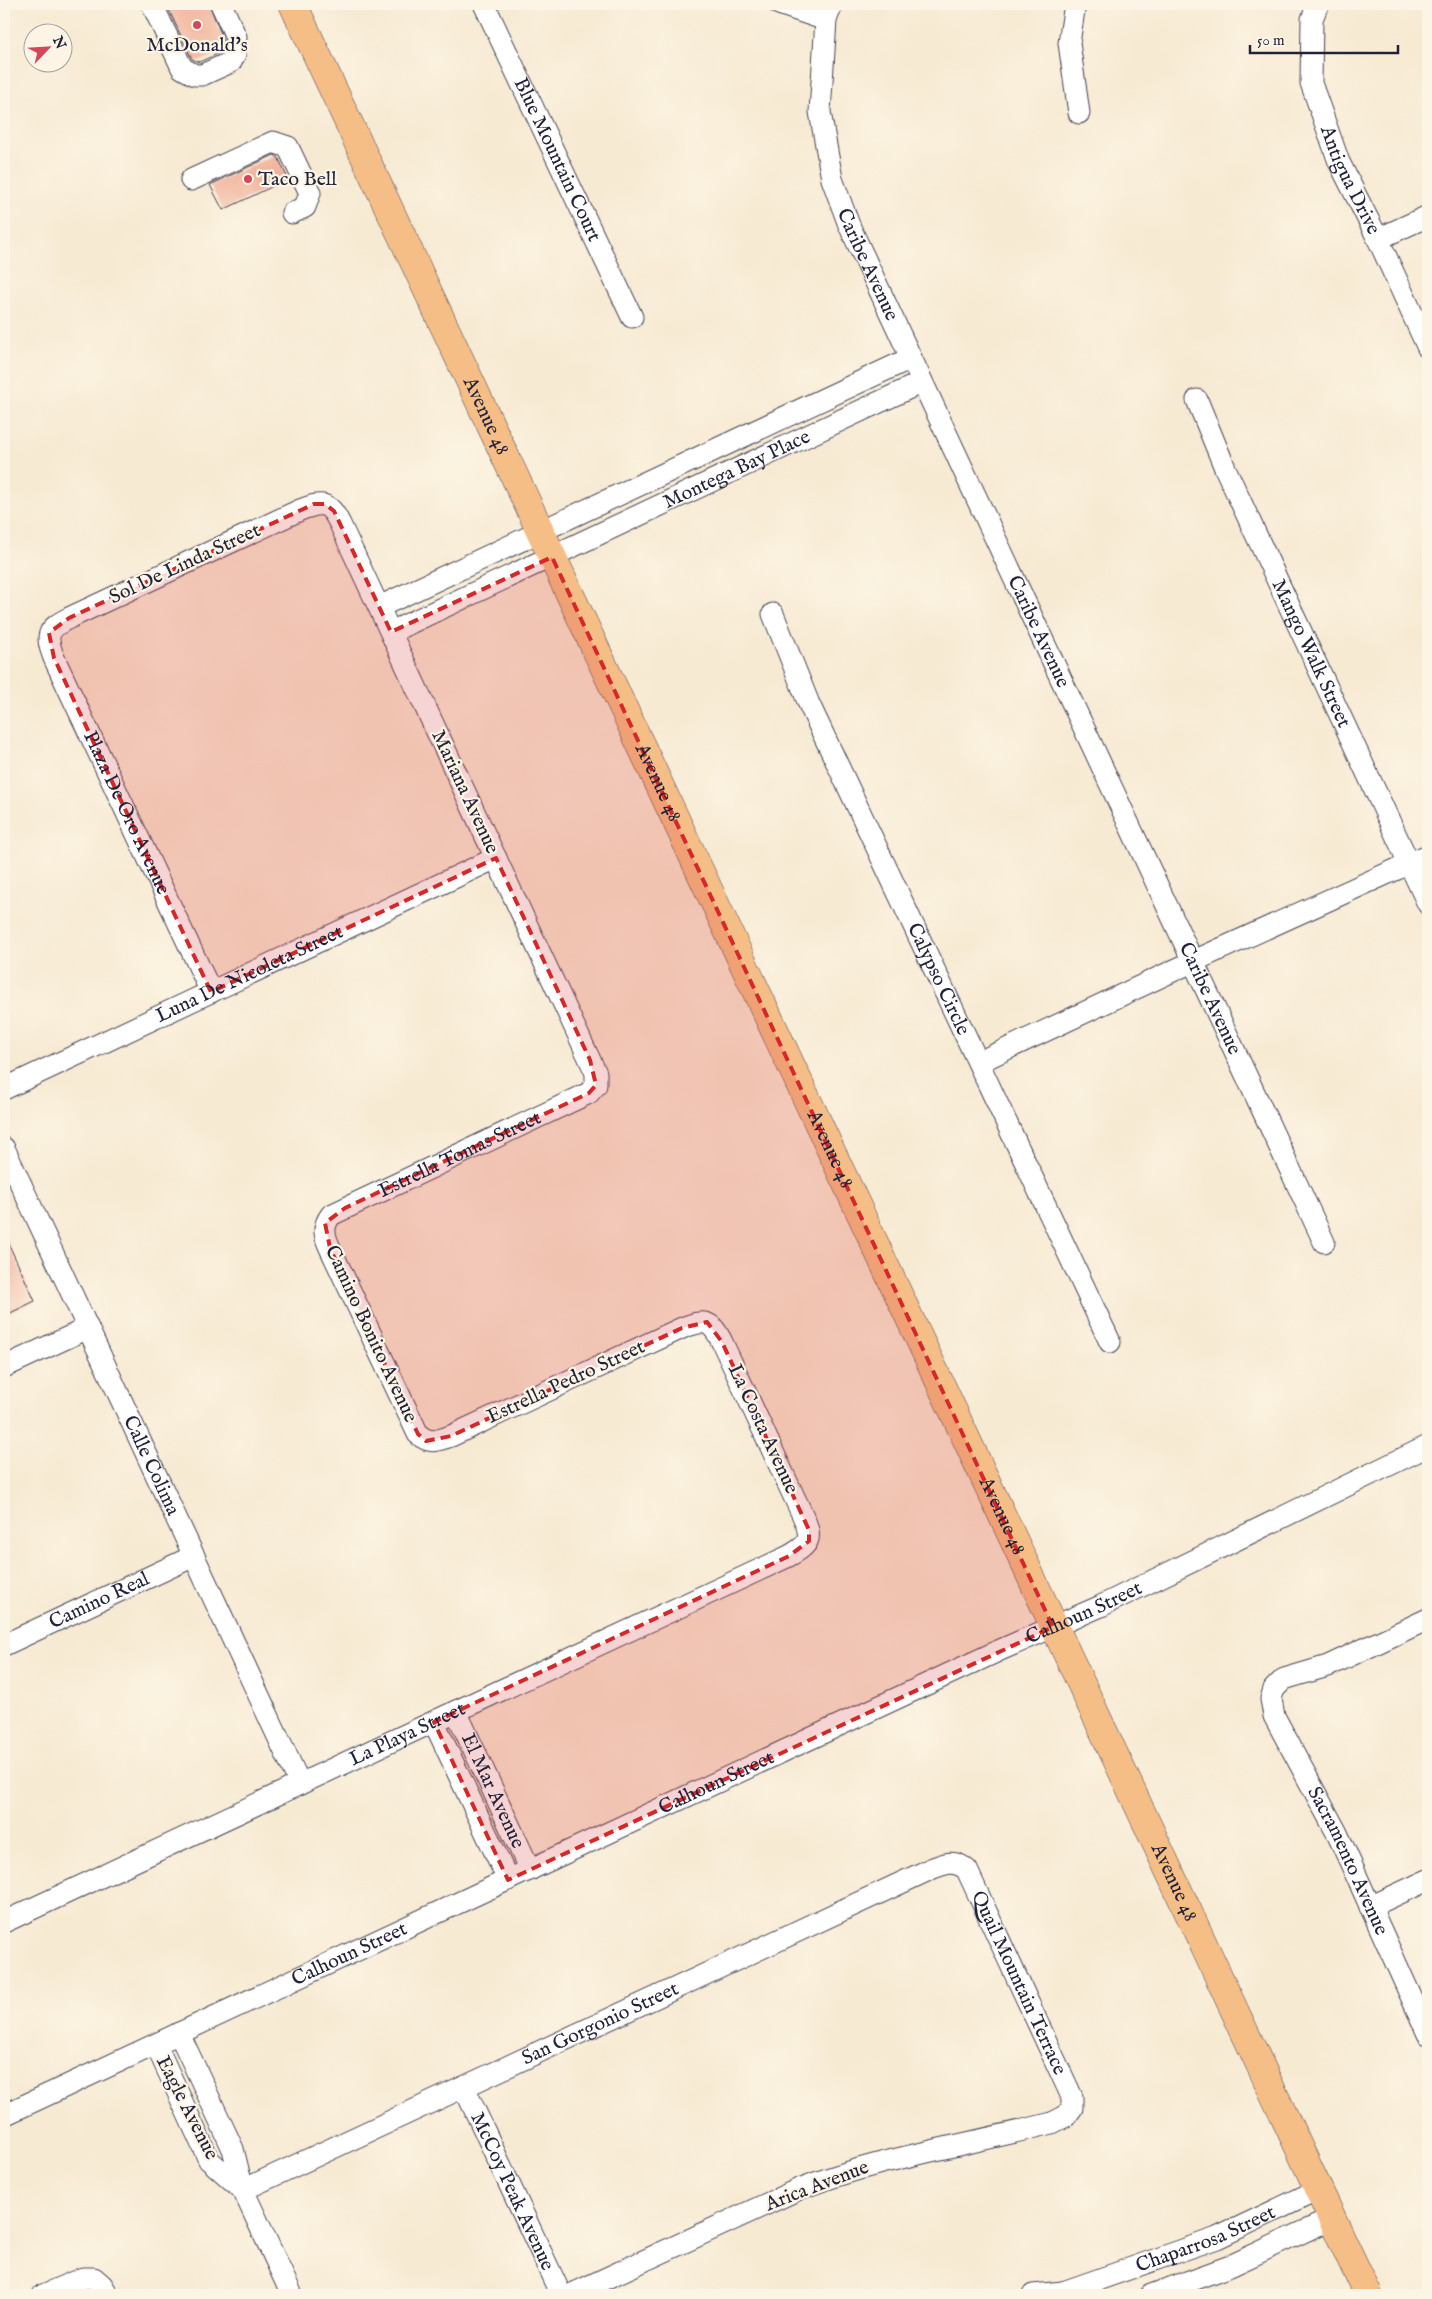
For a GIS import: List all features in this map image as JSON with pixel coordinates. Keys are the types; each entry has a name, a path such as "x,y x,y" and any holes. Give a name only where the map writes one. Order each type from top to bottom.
{"main road":[{"name":"Avenue 48","path":"293,4 1368,2295"}],"street":[{"path":"152,4 182,68 195,75 202,75 230,62 235,54 236,37 221,4"},
{"name":"Blue Mountain Court","path":"484,4 632,317"},
{"path":"778,4 829,12"},
{"path":"1075,4 1069,43 1079,113"},
{"name":"Antigua Drive","path":"1318,4 1312,19 1311,83 1339,162 1378,239 1428,348"},
{"name":"Caribe Avenue","path":"829,12 820,112 832,179 849,224 1324,1242"},
{"path":"191,180 272,142 278,142 288,147 310,193 305,207 292,213"},
{"path":"1378,239 1428,216"},
{"name":"Montega Bay Place","path":"379,607 541,532 595,504 911,358"},
{"name":"Montega Bay Place","path":"390,632 922,382"},
{"name":"Mango Walk Street","path":"1196,400 1225,468 1419,859 1428,904"},
{"name":"Sol De Linda Street","path":"49,633 56,625 69,618 300,510 314,504 325,504"},
{"name":"Mariana Avenue","path":"325,504 334,512 379,607 590,1060 596,1074 596,1085"},
{"name":"Calypso Circle","path":"773,614 809,704 1110,1342"},
{"name":"Plaza De Oro Avenue","path":"49,633 49,644 54,658 211,992"},
{"name":"Luna De Nicoleta Street","path":"4,1089 496,858"},
{"path":"979,1062 1194,961 1419,859"},
{"name":"Estrella Tomas Street","path":"325,1223 331,1215 576,1100 589,1093 596,1085"},
{"name":"Calle Colima","path":"4,1148 300,1784"},
{"name":"Camino Bonito Avenue","path":"325,1223 324,1234 334,1256 414,1428 426,1441"},
{"name":"Estrella Pedro Street","path":"426,1441 437,1441 451,1436 682,1328 696,1322 707,1322"},
{"name":"La Costa Avenue","path":"707,1322 715,1329 763,1429 809,1530 809,1541"},
{"path":"4,1367 88,1328"},
{"name":"Calhoun Street","path":"4,2115 998,1651 1101,1606 1428,1446"},
{"name":"La Playa Street","path":"4,1922 789,1556 802,1549 809,1541"},
{"name":"Camino Real","path":"4,1645 194,1556"},
{"name":"Sacramento Avenue","path":"1428,1619 1328,1666 1284,1679 1274,1688 1272,1699 1274,1716 1336,1833 1428,2034"},
{"name":"El Mar Avenue","path":"456,1711 530,1870"},
{"name":"El Mar Avenue","path":"434,1722 508,1880"},
{"name":"San Gorgonio Street","path":"243,2190 934,1868 948,1863 958,1863"},
{"name":"Quail Mountain Terrace","path":"958,1863 967,1870 1038,2022 1072,2097 1072,2108"},
{"path":"1370,1908 1428,1880"},
{"name":"Eagle Avenue","path":"179,2033 233,2149 243,2190 292,2295"},
{"name":"Eagle Avenue","path":"156,2044 209,2160 243,2190"},
{"name":"McCoy Peak Avenue","path":"464,2087 561,2295"},
{"name":"Arica Avenue","path":"570,2295 826,2179 880,2162 1052,2123 1066,2116 1072,2108"},
{"name":"Chaparrosa Street","path":"1064,2292 1208,2241 1318,2190"},
{"name":"Chaparrosa Street","path":"1151,2295 1230,2266 1331,2219"},
{"path":"43,2295 83,2278 94,2278 102,2285 108,2295"},
{"name":"Chaparrosa Street","path":"1033,2295 1064,2292 1098,2295"}],"highlighted area":[{"path":"314,504 325,504 334,511 391,632 552,557 1053,1627 508,1880 434,1722 789,1556 809,1541 809,1530 722,1342 707,1322 682,1328 451,1436 426,1441 418,1434 330,1248 325,1223 345,1208 589,1093 596,1085 590,1060 496,858 211,992 54,658 49,633 69,618"}],"building":[{"name":"McDonald's","path":"166,4 209,4 223,39 222,52 199,62 192,59"},
{"name":"Taco Bell","path":"274,155 278,157 288,179 223,210 210,185"},
{"path":"4,1234 35,1301 4,1316"}],"place":[{"name":"McDonald's","path":"197,25"},
{"name":"Taco Bell","path":"248,179"}]}
